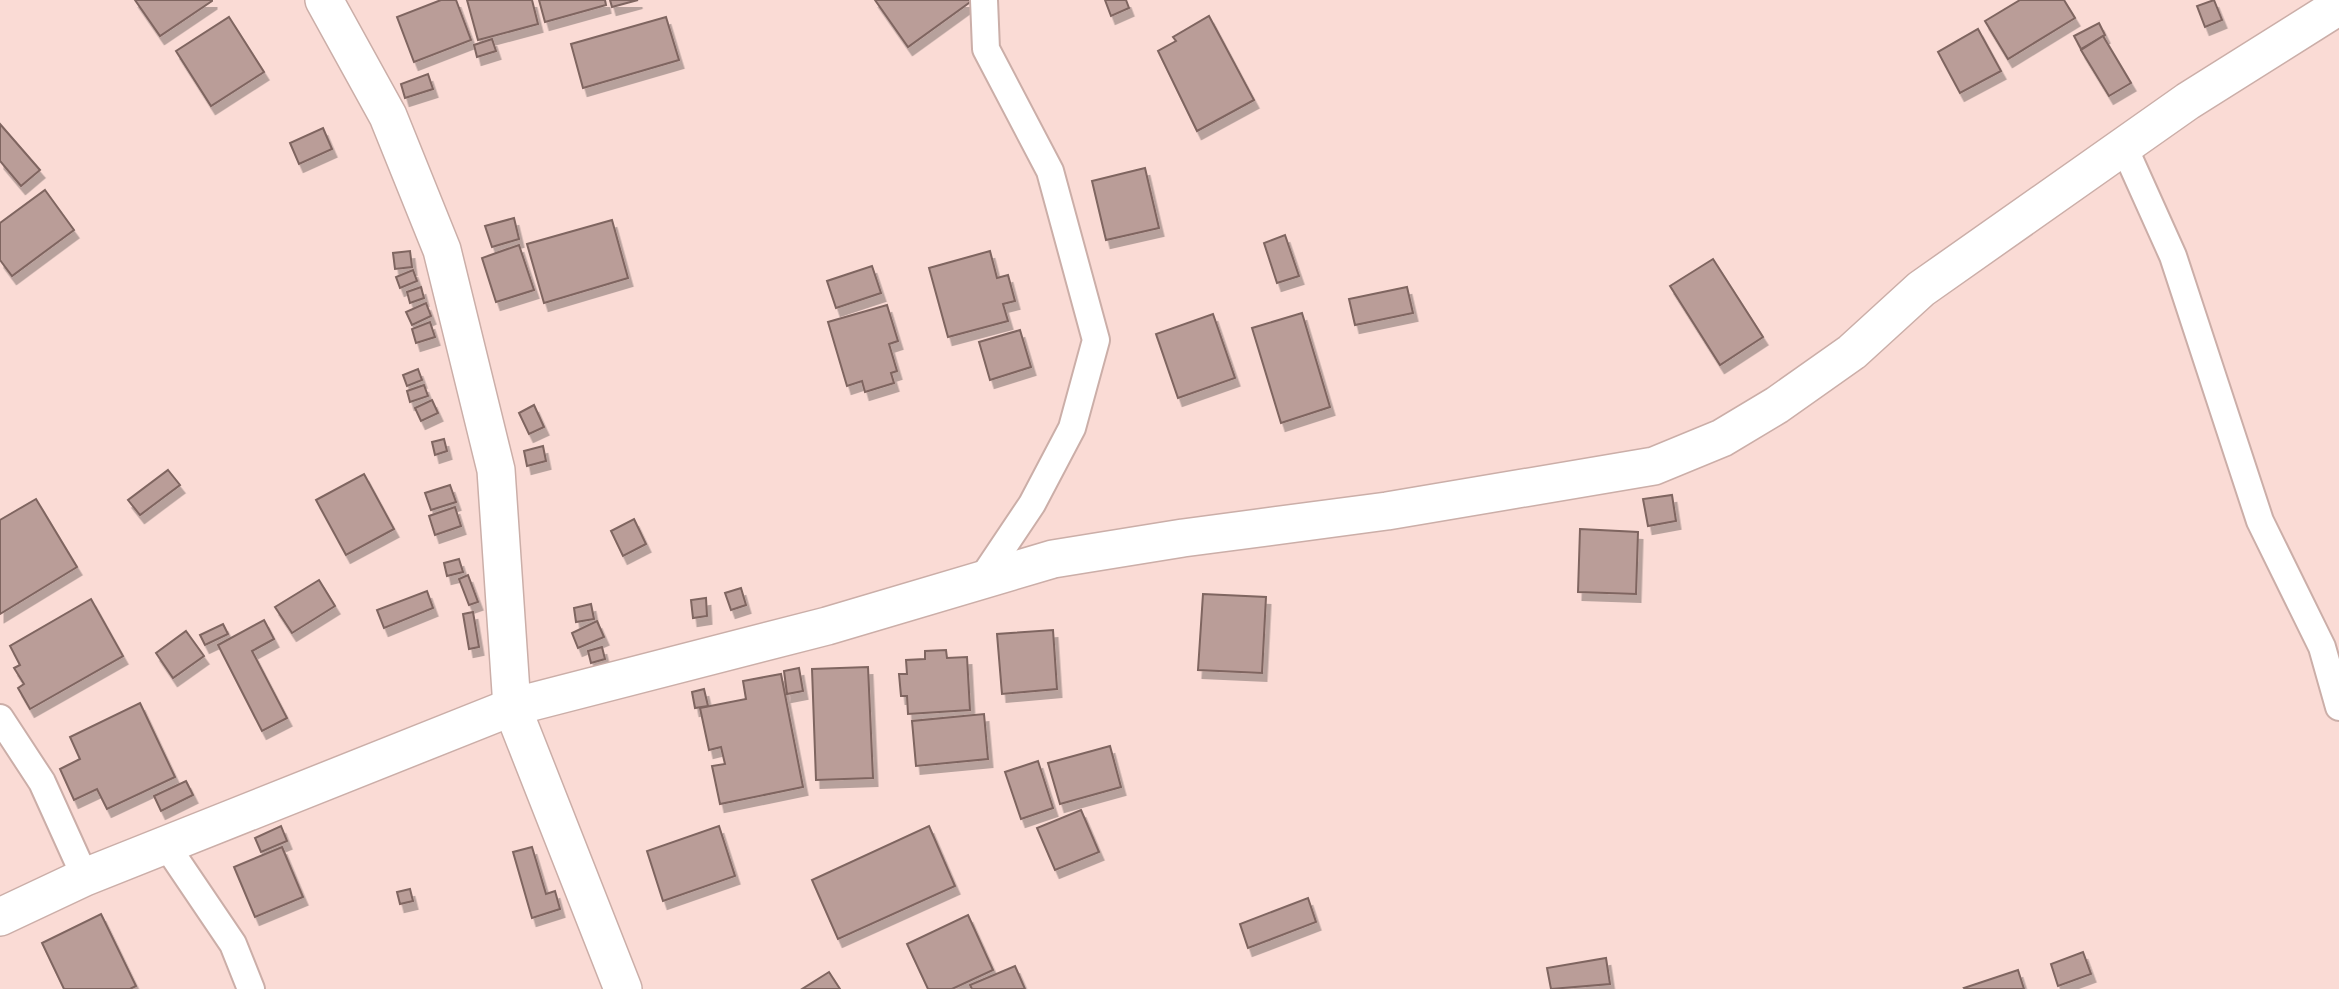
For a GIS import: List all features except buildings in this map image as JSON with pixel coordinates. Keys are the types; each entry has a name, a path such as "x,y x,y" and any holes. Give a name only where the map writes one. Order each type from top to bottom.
{"street":[{"path":"324,0 388,116 442,250 496,470 512,708 623,989"},
{"path":"981,580 1031,504 1072,428 1096,340 1050,171 986,49 984,0"},
{"path":"0,917 85,877 512,708 827,626 1053,559 1183,538 1387,512 1654,466 1722,438 1777,405 1852,352 1921,289 2188,100 2339,6"},
{"path":"2124,147 2173,256 2260,521 2322,647 2339,707"},
{"path":"0,719 42,782 85,877"},
{"path":"166,845 233,944 251,989"}]}
